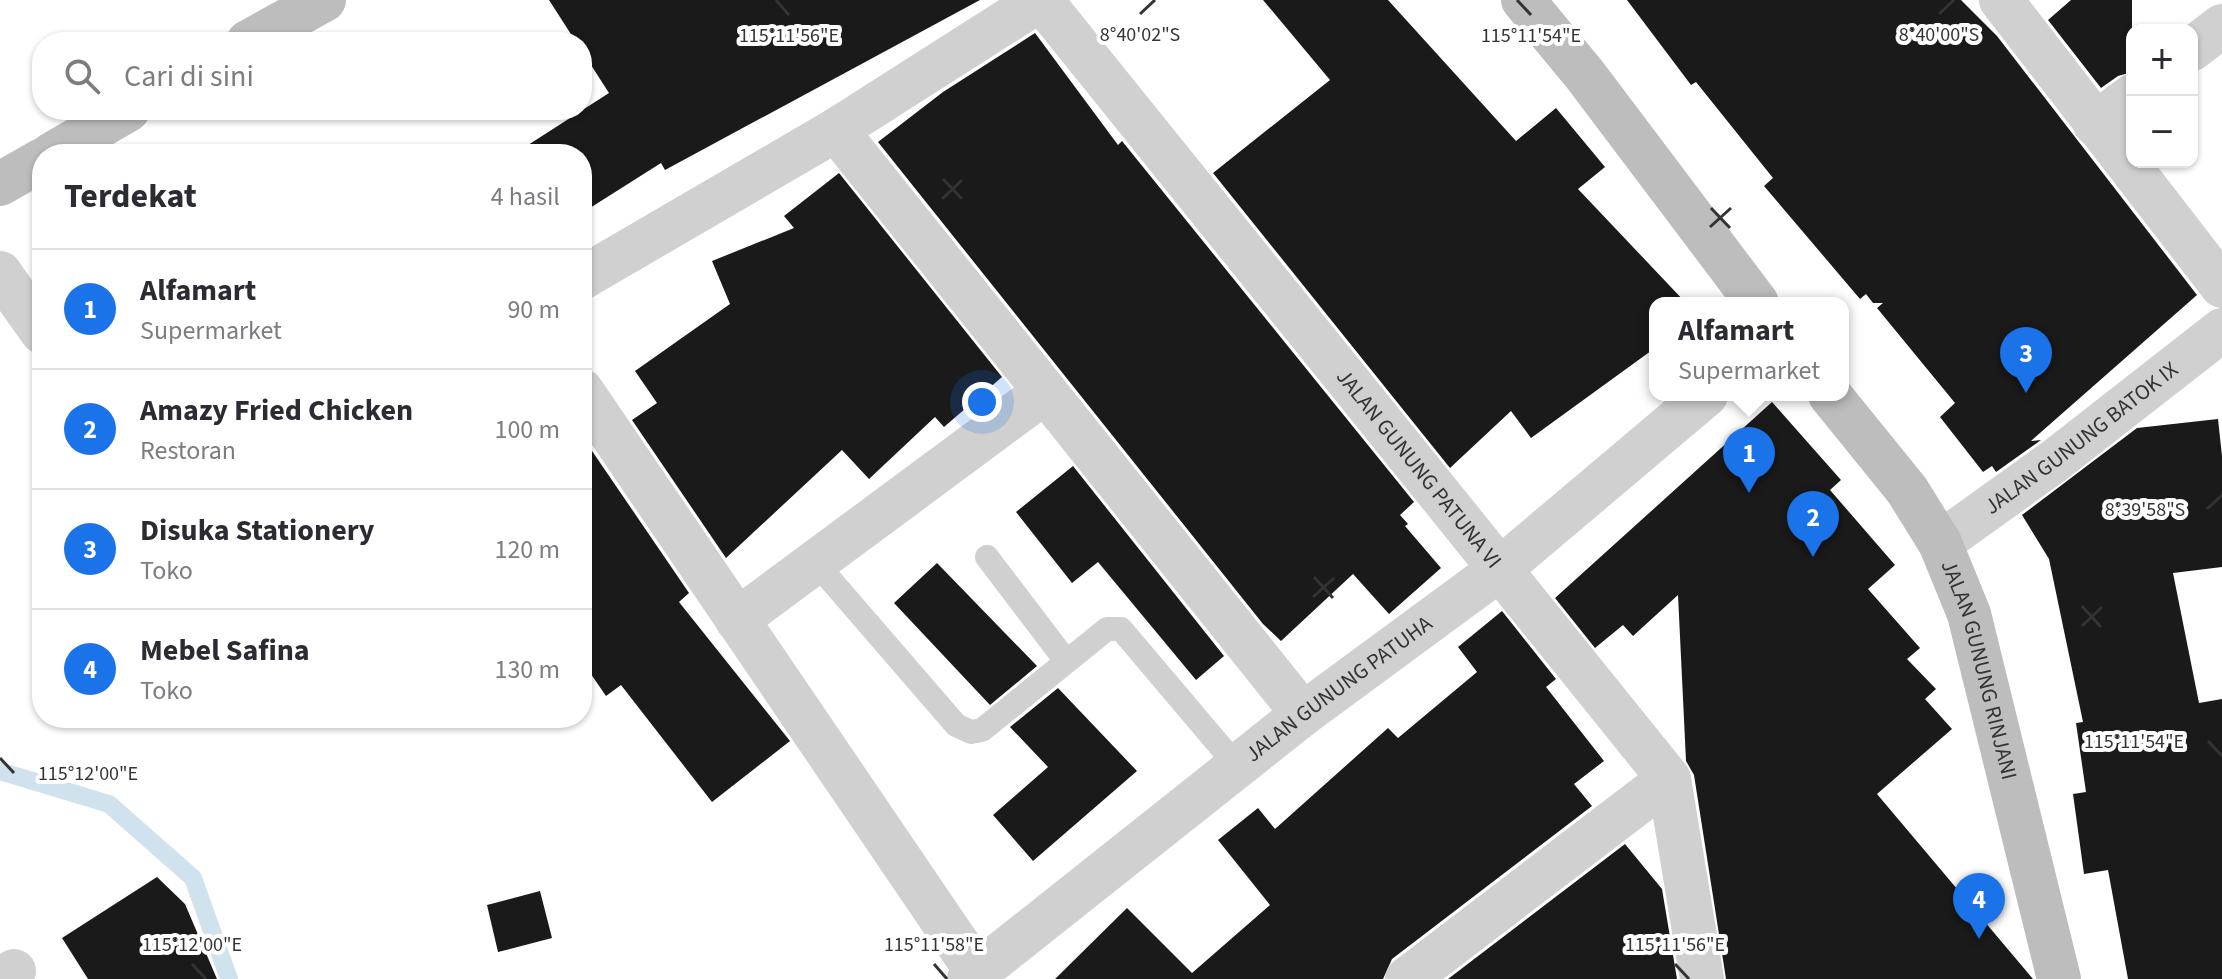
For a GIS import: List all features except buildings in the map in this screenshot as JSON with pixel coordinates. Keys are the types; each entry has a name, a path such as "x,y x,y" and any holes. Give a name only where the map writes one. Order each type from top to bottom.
{"street":[{"path":"266,32 324,0"},
{"path":"592,272 836,130 1040,0"},
{"name":"JALAN GUNUNG PATUNA VI","path":"1040,0 1669,779 1702,979"},
{"path":"1523,0 1585,75 1752,297"},
{"path":"2001,0 2222,286"},
{"path":"2198,44 2222,26"},
{"path":"2095,124 2126,101"},
{"path":"82,144 115,120"},
{"path":"836,130 1303,714"},
{"path":"0,184 32,166"},
{"path":"0,273 32,318"},
{"name":"JALAN GUNUNG BATOK IX","path":"1940,543 2053,462 2222,330"},
{"path":"737,620 1045,392"},
{"name":"JALAN GUNUNG PATUHA","path":"973,976 1303,714 1500,569 1699,401"},
{"name":"JALAN GUNUNG RINJANI","path":"1835,401 1907,490 1940,543 1969,614 2059,979"},
{"path":"592,406 973,976"},
{"path":"1407,979 1669,779"}],"lane":[{"path":"987,557 1066,661"},
{"path":"816,563 956,725 971,732 982,730 1107,629 1121,629 1237,766"}],"waterway":[{"path":"0,771 109,804 193,878 229,979"}],"place":[{"name":"Disuka Stationery","path":"2026,393"},
{"name":"Alfamart","path":"1749,493"},
{"name":"Amazy Fried Chicken","path":"1813,557"},
{"name":"Mebel Safina","path":"1979,939"}]}
